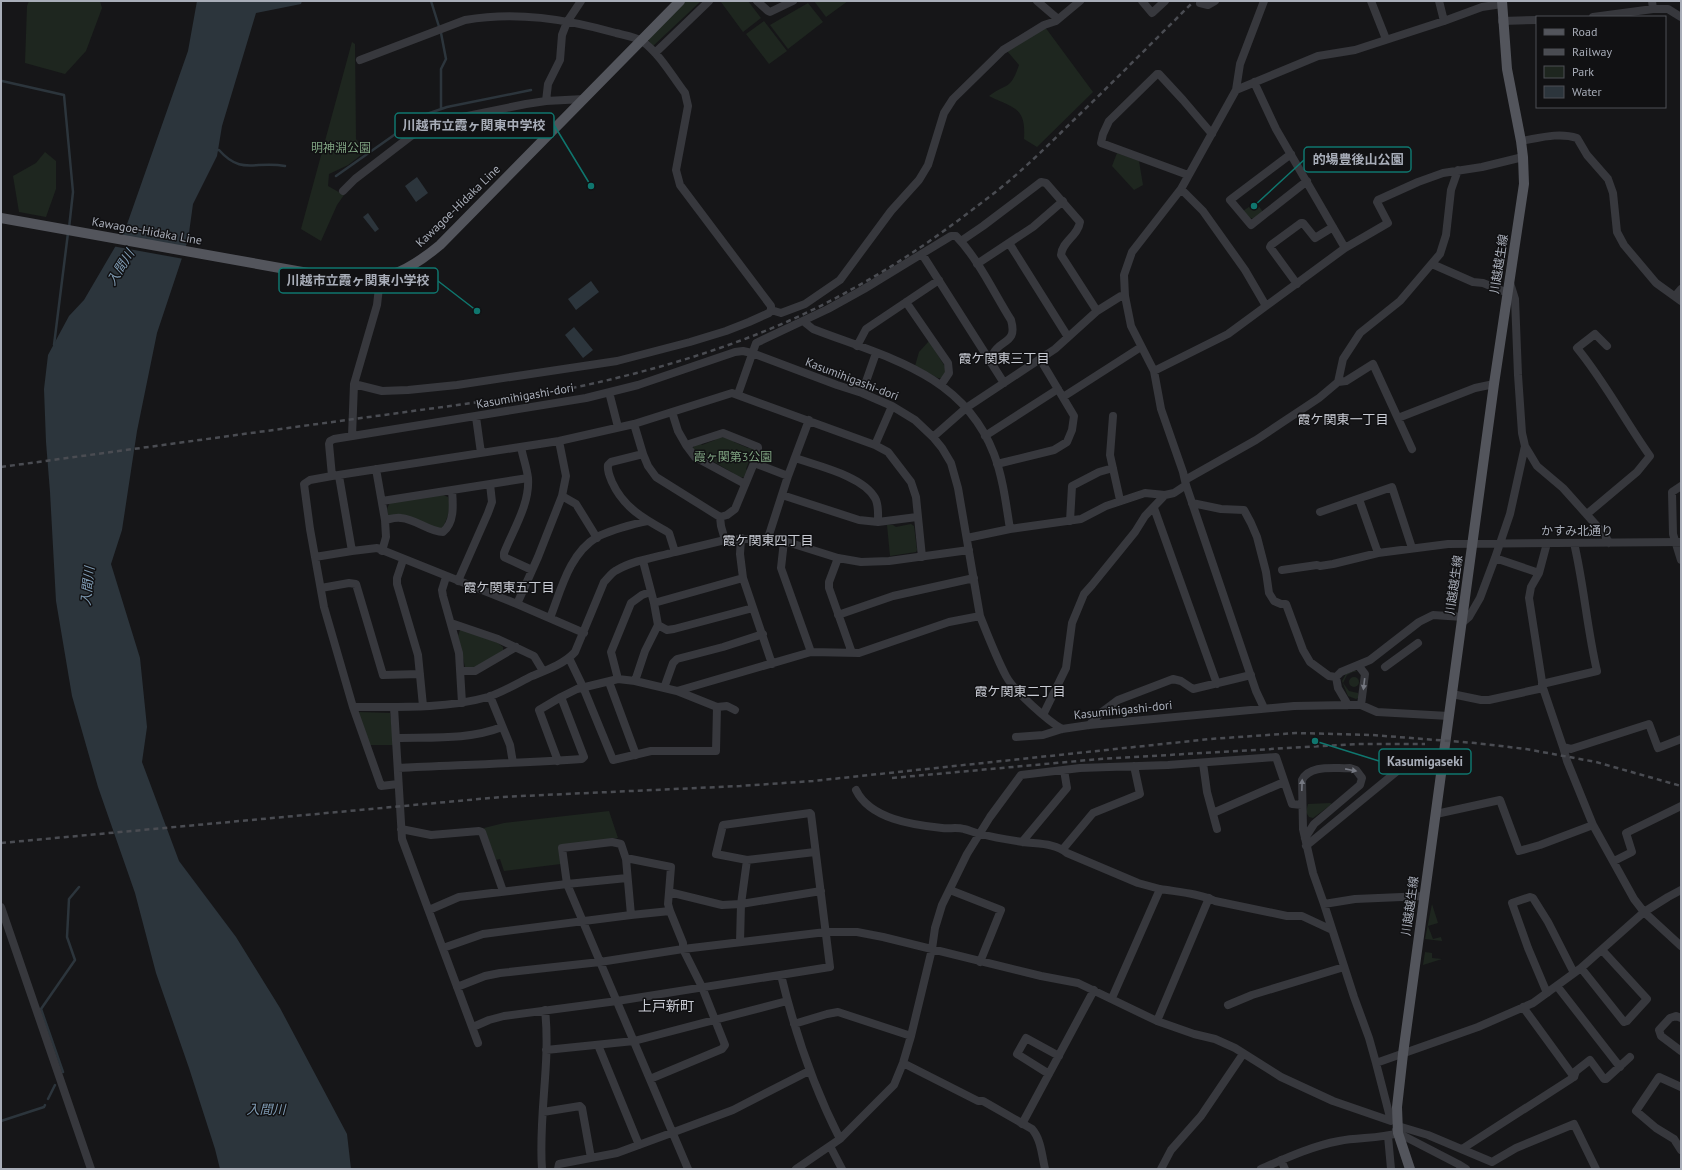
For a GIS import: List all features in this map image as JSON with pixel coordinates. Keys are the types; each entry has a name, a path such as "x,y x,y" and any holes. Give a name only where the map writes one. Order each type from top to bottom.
{"main road":[{"name":"Kawagoe-Hidaka Line","path":"1,218 302,272 349,279 380,278 394,274 416,263 440,245 680,1"},
{"name":"川越越生線","path":"1410,1169 1394,1129 1402,1054 1463,620 1494,384 1524,184 1521,141 1507,69 1502,21 1502,3"}],"street":[{"path":"546,101 548,84 560,60 562,35 567,22 581,1"},
{"path":"655,53 709,1"},
{"path":"757,1 770,12 793,1"},
{"path":"1037,1 1058,19"},
{"path":"771,310 781,313 805,304 840,280 891,211 920,180 928,165 944,113 952,99 1003,50 1044,25 1058,19 1080,1"},
{"path":"1142,1 1152,13 1165,1"},
{"path":"1200,3 1208,5 1215,1"},
{"path":"1264,1 1240,64 1236,90 1181,190 1132,252 1124,275 1125,296 1131,326 1154,371 1161,409 1192,503 1264,708"},
{"path":"1371,1 1386,39"},
{"path":"1439,1 1444,21"},
{"path":"1236,90 1318,56 1354,50 1482,7 1502,3"},
{"path":"1598,16 1653,5 1668,9 1681,16"},
{"path":"360,60 465,20 489,17 529,16 567,22 641,40 655,53 685,93 687,100 688,106 676,170 680,185 771,306 771,310"},
{"path":"1502,21 1536,20"},
{"path":"1188,175 1101,142 1109,121 1157,74 1159,74 1184,100 1212,134"},
{"path":"1254,82 1276,129 1345,248"},
{"path":"343,191 355,179 411,136 433,123 546,101 584,99"},
{"path":"1521,141 1555,136 1570,136 1577,138 1588,155 1608,179 1613,193 1618,232 1624,245 1656,283 1678,299 1681,289"},
{"path":"1291,154 1230,200 1251,225 1307,181"},
{"path":"1154,371 1228,334 1345,248 1388,222 1377,202 1378,200 1429,178 1458,170 1482,167 1523,157"},
{"path":"1338,382 1343,359 1360,333 1400,300 1440,254 1443,246 1451,190 1458,170"},
{"path":"961,241 1041,182 1046,183 1080,222 1076,232 1063,248 1061,255 1097,311"},
{"path":"1181,190 1203,212 1245,270 1266,306"},
{"path":"977,264 1033,227 1063,201"},
{"path":"1297,284 1270,247 1271,245 1301,223 1303,223 1315,238 1333,227"},
{"path":"738,394 756,343 858,293 951,236 956,236 961,241 977,264 1011,320 1014,328 1010,339 993,353 991,363"},
{"path":"1009,243 1068,337"},
{"path":"922,254 1004,383"},
{"path":"1432,264 1473,282 1483,282 1509,288 1515,299 1518,375 1522,433 1525,446 1537,466 1563,488 1605,535 1609,543"},
{"path":"352,436 354,384 377,305 380,278"},
{"path":"857,346 866,329 939,280"},
{"path":"933,437 966,408 1055,349 1097,311 1121,296 1125,296"},
{"path":"906,302 948,363 949,373 942,385"},
{"path":"354,384 382,391 408,390 457,385 617,361 690,342 749,322 769,313 771,310"},
{"path":"803,321 813,329 914,367 942,385 966,408 985,436 994,454 1005,493 1010,529"},
{"path":"1587,514 1637,472 1650,456 1638,440 1594,369 1577,348 1595,334 1607,346"},
{"path":"1063,397 1141,347"},
{"name":"Kasumihigashi-dori","path":"336,476 329,448 330,441 352,436 551,404 609,392 672,374 735,352 743,351 862,393 892,406 915,420 933,437 951,463 958,488 980,616 1007,678 1043,715 1062,729 1264,708 1348,704 1361,705 1377,712 1449,716"},
{"path":"862,393 876,353"},
{"path":"997,464 1054,450 1066,442 1072,430 1074,416 1040,359"},
{"path":"967,538 1010,529 1070,521 1081,518 1120,500 1145,493 1166,495 1174,492 1186,482 1256,440 1319,398 1338,382 1346,381 1374,364 1412,449"},
{"path":"1398,418 1474,388 1494,384"},
{"path":"985,436 1058,389"},
{"path":"609,392 618,427"},
{"path":"398,784 382,786 353,707 334,644 315,557 304,484 310,480 559,441 634,424 728,393 738,394 875,445 888,452 911,482 916,497 922,557"},
{"path":"875,445 892,406"},
{"path":"672,412 678,431 695,457 745,484"},
{"path":"1113,416 1110,456 1120,500"},
{"path":"476,417 481,453"},
{"path":"768,538 788,476 809,420"},
{"path":"634,424 643,454 648,466 656,477 720,517 727,516 735,509 754,463 758,447 723,433 686,445"},
{"path":"516,604 532,570 562,496 566,476 559,441"},
{"path":"1336,677 1341,672 1370,660 1418,622 1433,615 1463,620 1469,617 1480,598 1510,514 1522,453 1525,446"},
{"path":"521,448 528,478 528,493 504,553 504,557 532,570"},
{"path":"643,454 611,462 608,464 607,468 614,486 625,503 647,521 666,530 669,533 675,552"},
{"path":"795,458 854,479 869,489 878,508 878,522"},
{"path":"754,463 788,476"},
{"path":"1070,521 1072,486 1099,472 1113,468"},
{"path":"376,469 385,520 386,537 382,551"},
{"path":"336,476 352,551"},
{"path":"382,501 528,478"},
{"path":"458,581 492,502 490,484"},
{"path":"1681,486 1672,492 1672,515 1681,560"},
{"path":"1320,512 1392,487 1412,548"},
{"path":"385,520 400,518 411,520 438,532 443,532 447,529 453,508 452,490"},
{"path":"782,495 859,520 878,522 917,517"},
{"path":"1043,715 1066,668 1072,623 1084,594 1135,532 1145,516 1166,495"},
{"path":"562,496 576,504 597,538"},
{"path":"1359,499 1378,553"},
{"path":"1192,503 1221,509 1244,510 1257,537 1266,572 1267,586 1272,598 1278,604 1286,604 1300,643 1310,662 1329,676 1336,677"},
{"path":"1154,508 1217,684"},
{"path":"720,517 724,540"},
{"path":"550,618 570,568 588,544 612,531 647,521"},
{"path":"741,538 740,554 743,578 772,664"},
{"path":"353,707 423,706 462,703 490,696 543,671 569,658 575,652 604,582 617,570 675,552 724,540 741,538 768,538 784,541 838,558 860,562 876,562 922,557 969,550"},
{"path":"784,541 781,568 812,652"},
{"path":"1547,543 1539,573 1531,587 1529,598 1543,686 1567,760 1593,825 1634,898 1644,912 1681,946"},
{"path":"1452,694 1481,700 1489,700 1597,671 1591,648 1578,558 1574,543"},
{"name":"かすみ北通り","path":"1282,570 1333,564 1378,553 1448,544 1678,543"},
{"path":"315,557 371,548 382,551 516,604 584,633"},
{"path":"838,558 829,582 829,588 852,653"},
{"path":"1495,558 1539,573"},
{"path":"403,560 397,578 397,584 418,655 423,706"},
{"path":"635,681 645,652 658,625 643,561"},
{"path":"446,577 442,590 459,653 462,703"},
{"path":"654,603 743,578"},
{"path":"838,615 893,596 974,578"},
{"path":"321,588 349,583 356,584 383,675 420,674"},
{"path":"618,679 610,652 631,603 636,598 650,592"},
{"path":"658,625 667,630 674,630 753,608"},
{"path":"677,691 812,652 859,653 949,622 980,616"},
{"path":"451,623 498,639 534,656 543,671"},
{"path":"664,688 673,663 677,659 723,647 763,634"},
{"path":"1385,668 1418,643"},
{"path":"460,671 475,670 516,647"},
{"path":"569,658 583,687 613,760 651,751 716,751 717,707"},
{"path":"1358,665 1365,674 1361,705"},
{"path":"1089,725 1110,705 1173,679 1181,681 1193,689 1251,674"},
{"path":"1336,677 1338,688 1348,704"},
{"path":"558,761 539,710 577,688 618,679 635,681 677,691 717,707 727,706 735,710"},
{"path":"609,682 636,755"},
{"path":"490,696 510,745 513,763"},
{"path":"398,768 582,759 584,757 561,697"},
{"path":"394,707 403,844 478,1043"},
{"path":"1563,747 1572,749 1613,737 1615,734 1649,724 1658,748 1681,739"},
{"path":"396,738 474,735 488,732 502,726"},
{"path":"1016,737 1043,735 1062,729"},
{"path":"1305,842 1418,754 1443,754"},
{"path":"796,1169 840,1139 894,1085 903,1063 911,1036 932,949 935,928 942,905 967,854 1021,775 1064,770 1203,763 1276,757 1292,804 1302,805"},
{"path":"1203,763 1207,792 1217,829"},
{"path":"1063,849 1093,813 1140,794 1134,766"},
{"path":"1305,842 1314,824 1358,788 1362,778 1356,770 1350,768 1312,770 1304,775 1302,780 1303,829 1305,842 1313,873 1369,1038 1394,1129 1391,1169"},
{"path":"1022,842 1067,788 1064,770"},
{"path":"1213,813 1284,782"},
{"path":"856,790 858,795 873,809 890,817 920,825 964,829 980,834 1063,849 1138,883 1160,889 1209,898 1215,902 1286,916 1302,916 1332,930"},
{"path":"1436,814 1500,800 1519,851 1540,845 1593,825"},
{"path":"1614,861 1632,852 1626,833 1681,806"},
{"path":"473,1027 489,1020 504,1016 617,1001 830,966 810,813 723,825 716,854 747,860 815,852"},
{"path":"401,829 431,835 482,832 503,891"},
{"path":"631,915 626,878 626,860 621,844 612,842 562,848 567,884 674,1132 688,1169"},
{"path":"626,860 632,859 671,867 668,904 670,911 683,949 702,987 725,1045 722,1049 650,1079"},
{"path":"740,942 741,904 747,860"},
{"path":"429,910 459,897 626,878"},
{"path":"1112,998 1160,889"},
{"path":"950,890 1001,910 980,962"},
{"path":"1376,1063 1478,1027 1533,1003 1581,968 1644,912 1681,890"},
{"path":"670,892 722,905 741,904 821,891"},
{"path":"1324,904 1355,899 1425,896"},
{"path":"1547,993 1528,948 1512,904 1530,897 1533,898 1548,922 1574,973"},
{"path":"1157,1022 1209,898"},
{"path":"1,907 91,1169"},
{"path":"443,948 483,934 670,911"},
{"path":"457,987 479,978 500,973 600,962 683,949 826,932 857,932 1041,976 1074,981 1112,998 1157,1022 1194,1034 1216,1039 1281,1077 1394,1129 1466,1169"},
{"path":"1581,968 1624,1022 1627,1021 1647,999 1602,950"},
{"path":"1228,1005 1252,995 1344,967"},
{"path":"781,975 787,1001 809,1071 823,1106 840,1139"},
{"path":"1557,986 1620,1068"},
{"path":"1022,1124 1094,990"},
{"path":"546,1050 634,1041 787,1001"},
{"path":"1523,1007 1574,1077"},
{"path":"542,1169 543,1112 548,1034 545,1010"},
{"path":"794,1024 838,1012 911,1036"},
{"path":"1681,1018 1676,1016 1670,1018 1660,1030 1661,1036 1681,1051"},
{"path":"1049,1074 1017,1054 1026,1038 1059,1056"},
{"path":"598,1045 639,1145"},
{"path":"1161,1169 1170,1150 1201,1116 1243,1054"},
{"path":"1462,1149 1574,1077 1576,1071 1590,1060 1604,1079 1620,1068 1630,1057"},
{"path":"903,1063 978,1101 983,1102 1036,1133 1045,1169"},
{"path":"558,1169 559,1164 617,1153 733,1110 809,1071"},
{"path":"1681,1087 1659,1077 1636,1111 1656,1128 1674,1139 1681,1150"},
{"path":"543,1112 580,1106 582,1108 591,1158"},
{"path":"1261,1169 1312,1148 1340,1140 1394,1129 1428,1135 1492,1162 1516,1148 1574,1124 1596,1169"},
{"path":"830,1146 842,1169"},
{"path":"1281,1160 1285,1169"}],"green space":[{"path":"29,1 100,1 102,8 86,51 65,74 25,63 27,6"},
{"path":"685,1 701,1 652,47 648,39 649,37"},
{"path":"748,1 761,18 743,32 721,2"},
{"path":"814,1 848,1 826,17"},
{"path":"808,3 823,22 788,49 770,25"},
{"path":"764,21 787,51 769,64 746,34"},
{"path":"1045,27 1093,92 1037,147 1024,139 1023,121 1017,110 989,96 1011,83 1016,73 1019,65 1007,51"},
{"name":"明神淵公園","path":"352,42 355,44 356,139 365,152 348,165 329,174 328,186 344,195 337,205 321,241 301,229"},
{"path":"45,152 56,161 56,189 46,217 19,212 13,176 36,163"},
{"path":"1117,153 1139,161 1143,185 1134,190 1112,166"},
{"path":"1256,202 1263,212 1254,219 1247,217 1243,211"},
{"path":"929,341 947,371 942,378 938,378 915,366 919,352"},
{"name":"霞ヶ関第3公園","path":"724,437 734,439 734,442 748,448 750,446 755,449 754,456 751,456 746,469 748,471 744,477 740,478 733,475 733,473 704,456 702,458 697,455 693,448 695,445 700,443 702,445 715,440 715,438"},
{"path":"443,495 448,497 449,509 442,529 388,515 387,509 390,502"},
{"path":"911,524 914,526 916,552 890,556 887,525 893,525 896,527"},
{"path":"460,630 464,630 498,643 503,647 503,651 479,665 469,668 465,667 458,636"},
{"path":"1354,671 1358,672 1353,672 1347,675 1343,683 1349,691 1358,693 1358,698 1356,699 1348,696 1342,681 1346,674"},
{"path":"1354,677 1359,682 1354,687 1349,682"},
{"path":"359,712 390,713 394,745 369,745 358,716"},
{"path":"1308,804 1332,804 1313,818 1309,817 1306,812"},
{"path":"609,811 618,838 559,846 561,864 504,871 500,859 496,860 484,828 504,823"},
{"path":"1432,904 1438,923 1428,926 1433,939 1441,937 1442,941 1425,939"},
{"path":"1425,952 1432,953 1432,958 1442,959 1423,965"}],"water":[{"name":"入間川","path":"197,1 302,1 301,4 256,13 222,126 217,156 193,204 188,240 157,333 137,431 122,530 111,564 140,658 147,727 142,762 179,861 236,937 280,1008 347,1134 351,1169 220,1169 189,1068 156,973 135,893 98,787 72,696 56,601 44,389 48,355 69,316 84,300 125,230 188,51"},
{"path":"417,177 428,193 416,202 405,186"},
{"path":"368,213 379,229 375,232 363,217"},
{"path":"591,281 599,292 576,310 568,299"},
{"path":"574,327 593,350 583,358 565,335"}],"pier":[{"path":"119,235 188,247 184,259 112,246"}],"waterway":[{"path":"431,1 441,33 446,59 441,69 441,109"},
{"path":"2,81 64,95 73,192 69,228"},
{"path":"336,176 421,116 447,107 531,90"},
{"path":"216,150 219,150 235,163 242,165 285,166"},
{"path":"54,345 68,233"},
{"path":"63,1072 41,1009 75,960 67,937 69,899 79,887"},
{"path":"48,1099 55,1085"},
{"path":"1,1121 44,1107 45,1105"}],"railway":[{"path":"1,467 553,392 592,384 670,364 746,339 819,307 871,278 921,247 969,212 998,190 1034,159 1194,1"},
{"path":"1,843 501,797 740,786 813,781 1210,739 1296,733 1372,735 1475,743 1526,749 1596,762 1681,786"},
{"path":"892,778 1100,759 1357,744 1425,744"}],"place":[{"name":"川越市立霞ヶ関東中学校","path":"591,186"},
{"name":"的場豊後山公園","path":"1254,206"},
{"name":"川越市立霞ヶ関東小学校","path":"477,311"},
{"name":"Kasumigaseki","path":"1315,741"}],"district":[{"name":"霞ケ関東三丁目","path":"1004,358"},
{"name":"霞ケ関東一丁目","path":"1343,419"},
{"name":"霞ケ関東四丁目","path":"768,540"},
{"name":"霞ケ関東五丁目","path":"509,587"},
{"name":"霞ケ関東二丁目","path":"1020,691"},
{"name":"上戸新町","path":"666,1006"}]}
